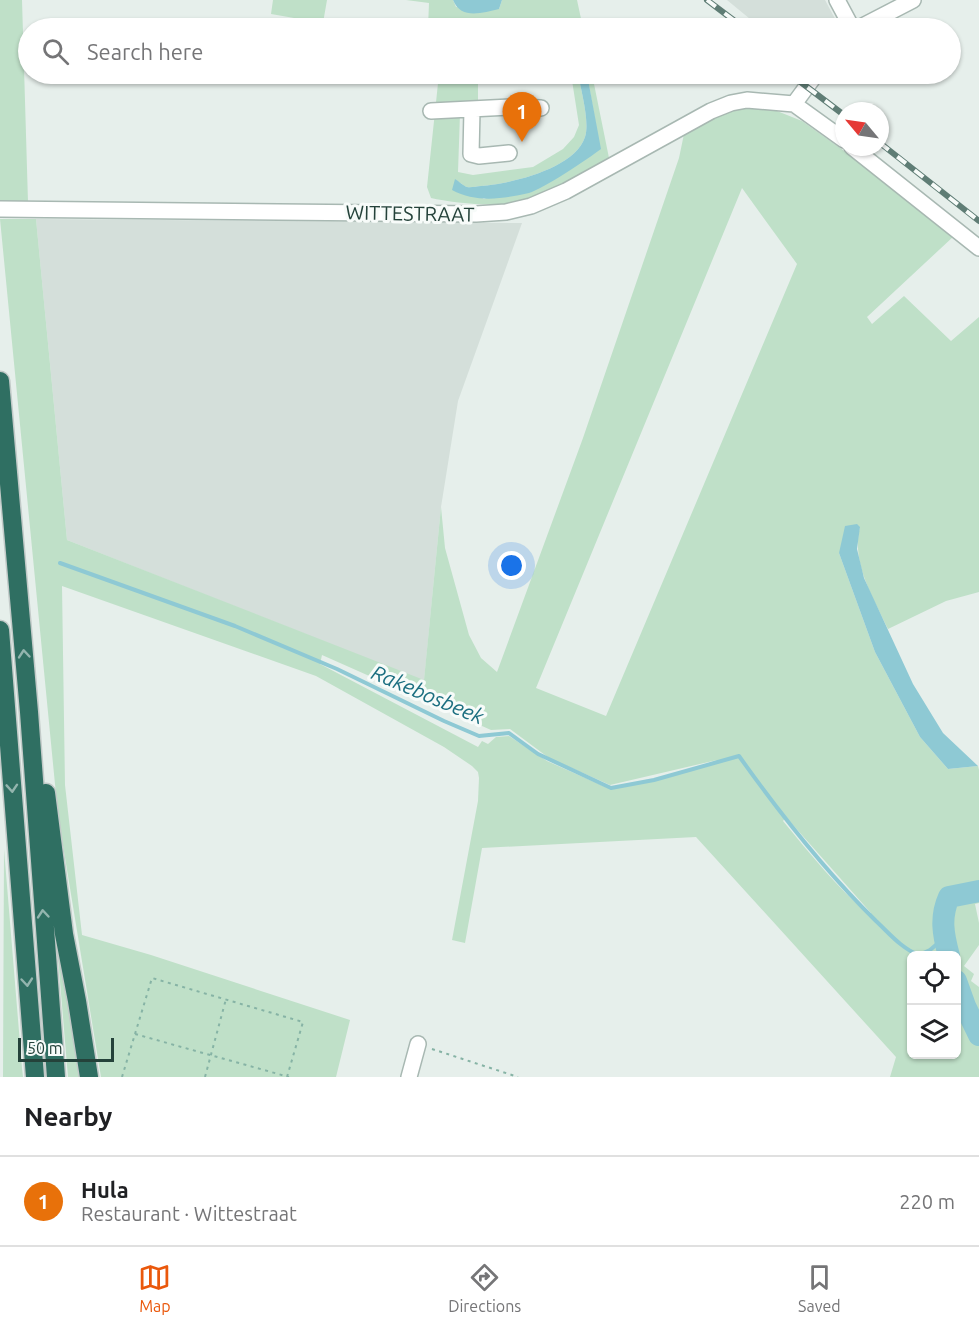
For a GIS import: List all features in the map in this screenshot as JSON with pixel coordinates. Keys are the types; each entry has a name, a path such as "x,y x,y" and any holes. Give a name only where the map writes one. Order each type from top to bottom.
{"highway":[{"path":"0,381 29,712 56,1077"},
{"path":"0,630 35,1077"},
{"path":"0,746 7,708"},
{"path":"29,712 41,757 64,934 89,1077"}],"street":[{"path":"837,0 847,18"},
{"path":"879,18 913,0"},
{"path":"809,84 794,104 835,134"},
{"name":"WITTESTRAAT","path":"0,209 476,214 506,212 531,206 566,191 711,111 731,103 747,100 794,104"},
{"path":"430,111 511,106 541,108"},
{"path":"472,110 471,154 479,156 509,153"},
{"path":"863,156 979,248"},
{"path":"409,1077 418,1044"}],"path":[{"path":"122,1077 135,1034 152,978 303,1022 288,1077 135,1034"},
{"path":"205,1077 226,999"},
{"path":"418,1044 518,1077"}],"shaded area":[{"path":"727,0 825,0 835,18 749,18"},
{"path":"36,219 522,223 458,401 441,507 424,681 67,540"}],"green space":[{"path":"0,0 22,0 23,18 18,18 18,84 24,84 28,202 0,203"},
{"path":"273,0 327,0 324,18 294,18 271,14"},
{"path":"406,0 453,0 456,7 499,9 502,0 577,0 581,18 428,18 429,3"},
{"path":"438,84 478,84 478,105 460,114 458,172 473,175 533,167 563,149 574,137 579,125 573,84 580,84 586,131 579,148 555,166 524,178 493,185 470,187 455,180 484,199 600,149 589,84 594,84 609,158 544,193 513,203 451,202 431,198 427,187"},
{"path":"753,108 777,111 802,121 835,144 835,156 851,156 954,236 867,317 872,324 904,296 951,341 979,317 979,592 946,601 888,629 861,567 858,554 860,527 839,553 875,652 920,737 948,769 978,766 979,903 975,904 979,923 979,945 964,966 974,974 971,981 979,987 979,1077 890,1077 896,1057 696,837 482,848 465,943 452,940 478,801 478,772 472,766 444,747 316,676 62,586 65,785 82,935 350,1020 336,1077 101,1077 58,815 0,219 36,219 67,540 424,680 441,507 445,548 469,635 481,658 497,672 583,438 679,158 684,134 717,116","holes":["742,188 797,264 606,716 536,688","322,655 491,730 510,729 549,758 610,785 717,760 673,776 610,789 547,761 509,736 496,737 488,744 482,741 478,747 320,664","786,817 871,913 871,914 869,915 835,882 783,821"]},
{"path":"4,849 22,1068 23,1077 3,1077"},
{"path":"53,898 82,1077 68,1077"}],"water":[{"path":"453,0 502,0 499,9 473,14 461,10"},
{"path":"580,84 589,84 601,149 555,180 529,193 490,199 470,197 452,190 455,179 469,187 493,185 540,173 568,158 579,148 585,137 584,106"},
{"path":"857,524 860,527 857,549 864,578 913,684 943,733 978,766 948,769 920,737 875,652 839,553 845,526"}],"waterway":[{"name":"Rakebosbeek","path":"60,563 235,626 337,669 479,736 509,733 538,754 611,788 654,780 739,756 787,821 821,862 896,940 919,955 930,950 944,938"},
{"path":"948,951 943,926 944,912 949,897 979,891"},
{"path":"961,995 979,1035"}],"railway":[{"path":"707,0 731,18"},
{"path":"803,84 835,108"},
{"path":"889,150 979,221"}],"place":[{"name":"Hula","path":"522,142"}]}
